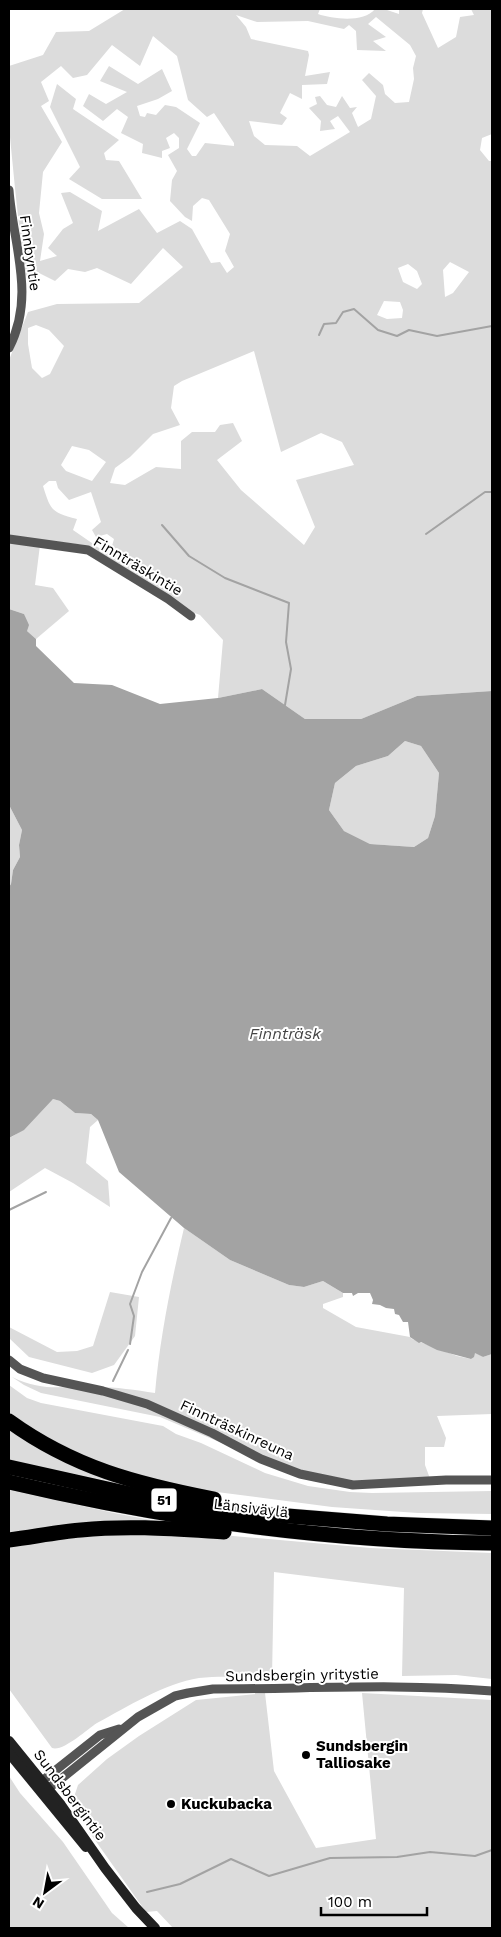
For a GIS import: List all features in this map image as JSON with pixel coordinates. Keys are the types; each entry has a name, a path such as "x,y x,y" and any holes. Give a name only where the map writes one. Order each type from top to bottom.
{"highway":[{"path":"9,1421 48,1447 92,1468 145,1484 318,1527"},
{"name":"Länsiväylä","path":"9,1468 215,1510 318,1527 436,1543 492,1543"},
{"name":"Länsiväylä","path":"9,1482 126,1508 212,1521 318,1527 492,1528"},
{"path":"9,1540 81,1530 146,1527 264,1534 318,1527"}],"main road":[{"name":"Sundsbergintie","path":"9,1741 42,1786 82,1834 149,1928"},
{"name":"Sundsbergintie","path":"9,1753 42,1786"},
{"name":"Sundsbergintie","path":"136,1908 155,1928"}],"street":[{"name":"Finnbyntie","path":"9,190 23,297 19,322 9,348"},
{"name":"Finnträskintie","path":"9,539 88,550 168,598 191,616"},
{"name":"Finnträskinreuna","path":"9,1360 20,1369 43,1378 103,1391 147,1404 212,1433 261,1459 300,1474 353,1485 446,1480 492,1480"},
{"name":"Sundsbergin yritystie","path":"42,1786 138,1717 175,1696 200,1690 444,1687 492,1691"}],"shaded area":[{"path":"125,9 320,9 318,14 348,19 364,16 375,9 384,9 399,14 399,9 423,9 422,13 438,48 456,37 460,17 474,15 471,9 492,10 492,134 482,138 480,150 489,161 492,161 492,691 417,696 361,719 305,719 262,689 218,698 223,640 200,615 192,612 84,545 9,536 9,360 28,312 57,304 139,303 183,267 163,248 131,284 97,268 85,272 68,269 55,281 39,273 33,281 26,276 18,220 9,127 9,66 43,55 56,32 89,31","holes":["236,15 257,22 308,21 344,29 349,25 356,31 357,50 386,51 373,41 386,37 368,24 376,17 410,45 416,56 409,102 395,103 385,94 383,85 369,73 362,80 376,96 371,119 358,127 352,113 357,107 350,108 342,96 336,107 327,105 320,96 315,97 317,104 309,108 321,121 320,131 335,129 330,121 338,116 350,132 310,156 297,146 265,145 254,136 249,121 282,125 287,118 280,113 290,93 302,99 302,85 327,84 330,72 305,76 308,51 251,39 246,27","153,36 177,56 188,100 207,117 214,113 234,143 234,146 205,143 196,156 192,156 187,149 200,123 176,107 165,105 156,115 147,113 145,117 140,116 137,106 158,99 172,91 162,69 138,84 109,66 100,81 127,92 106,104 89,94 83,106 103,121 117,109 128,117 121,133 143,144 142,153 162,158 162,151 170,148 166,138 174,133 179,138 179,148 168,155 177,171 172,180 170,201 185,217 192,221 193,206 202,198 209,200 230,234 225,251 234,267 227,273 220,262 211,263 192,229 180,221 157,233 139,209 98,231 102,211 70,192 61,193 73,223 63,229 48,248 57,256 40,261 44,234 39,213 43,172 62,142 41,106 49,101 41,82 61,66 73,78 87,75 112,45 140,66","450,262 469,272 453,293 445,297 443,270","408,264 417,271 422,284 417,289 403,282 398,268","384,301 400,302 403,310 402,318 387,319 377,315","36,325 49,330 64,346 50,374 42,378 32,368 28,344 28,328","254,351 281,452 321,433 342,442 354,465 296,480 315,527 304,545 241,490 217,460 242,441 233,423 220,425 215,432 192,432 181,441 181,469 156,467 125,485 110,483 115,468 130,457 153,434 180,425 171,408 174,386","72,446 89,450 106,462 92,481 66,471 61,465","49,481 56,481 58,488 69,500 91,492 101,522 92,530 96,537 107,534 114,539 110,553 102,550 73,530 77,519 57,512 50,506 43,486"]},
{"path":"57,84 76,99 73,109 119,140 104,153 106,160 119,161 142,199 102,199 69,179 80,167 50,107"},
{"path":"9,542 40,545 35,585 53,588 69,611 36,639 27,631 24,614 9,609"},
{"path":"405,741 421,746 439,773 435,816 428,838 414,847 370,844 344,831 329,810 335,783 356,766 388,756"},
{"path":"9,805 22,830 19,845 20,857 13,870 9,887"},
{"path":"53,1099 60,1101 75,1113 91,1114 98,1120 90,1127 86,1163 108,1181 110,1207 73,1183 45,1168 9,1192 9,1138 22,1130"},
{"path":"184,1228 230,1260 289,1285 304,1287 323,1281 343,1293 343,1297 323,1304 323,1308 356,1327 410,1337 457,1356 471,1359 475,1352 483,1357 492,1354 492,1414 437,1416 446,1438 444,1447 425,1447 425,1465 432,1484 331,1483 224,1444 160,1417 41,1393 12,1377 44,1387 111,1388 155,1393 167,1310"},
{"path":"110,1292 139,1297 135,1336 114,1365 92,1373 29,1357 9,1338 9,1327 57,1352 77,1351 93,1346"},
{"path":"9,1385 27,1398 41,1403 163,1426 176,1434 201,1443 265,1473 308,1486 372,1493 492,1491 492,1514 418,1513 332,1507 209,1491 123,1471 72,1451 9,1415"},
{"path":"9,1426 127,1485 9,1460"},
{"path":"9,1490 114,1513 167,1523 9,1535"},
{"path":"108,1533 210,1534 371,1548 492,1553 492,1679 456,1675 402,1676 404,1588 274,1572 272,1677 208,1677 173,1685 146,1696 97,1723 68,1744 52,1748 9,1689 9,1545"},
{"path":"265,1693 274,1771 316,1848 376,1839 362,1693 492,1700 492,1928 173,1928 157,1911 146,1912 90,1833 76,1806 75,1794 78,1785 107,1759 196,1700"},
{"path":"9,1776 20,1793 63,1842 112,1913 129,1928 9,1928"}],"water":[{"name":"Finnträsk","path":"9,609 24,614 29,625 27,631 36,639 36,646 74,683 112,685 160,704 218,698 262,689 305,719 361,719 417,696 492,691 492,1354 483,1357 475,1353 471,1359 437,1350 421,1342 419,1343 410,1337 408,1322 403,1322 399,1315 395,1314 394,1309 372,1304 373,1300 370,1293 358,1293 353,1296 352,1293 343,1293 323,1281 304,1287 289,1285 230,1260 184,1228 119,1172 98,1120 91,1114 75,1113 60,1101 53,1099 24,1130 9,1138 9,887 13,870 20,857 19,845 22,830 9,805","holes":["405,741 421,746 439,773 435,816 428,838 414,847 370,844 344,831 329,810 335,783 356,766 388,756"]}],"waterway":[{"path":"319,335 324,324 336,323 343,312 354,309 378,330 397,336 409,330 437,336 492,326"},
{"path":"426,534 485,492 492,492"},
{"path":"162,525 189,556 225,578 289,603 286,642 291,669 285,705"},
{"path":"9,1210 46,1192"},
{"path":"130,1344 134,1316 130,1304 142,1272 171,1218"},
{"path":"113,1381 128,1350"},
{"path":"147,1892 180,1884 231,1859 269,1876 330,1858 397,1857 430,1852 475,1856 492,1850"}],"place":[{"name":"Sundsbergin Talliosake","path":"306,1755"},
{"name":"Kuckubacka","path":"171,1804"}]}
